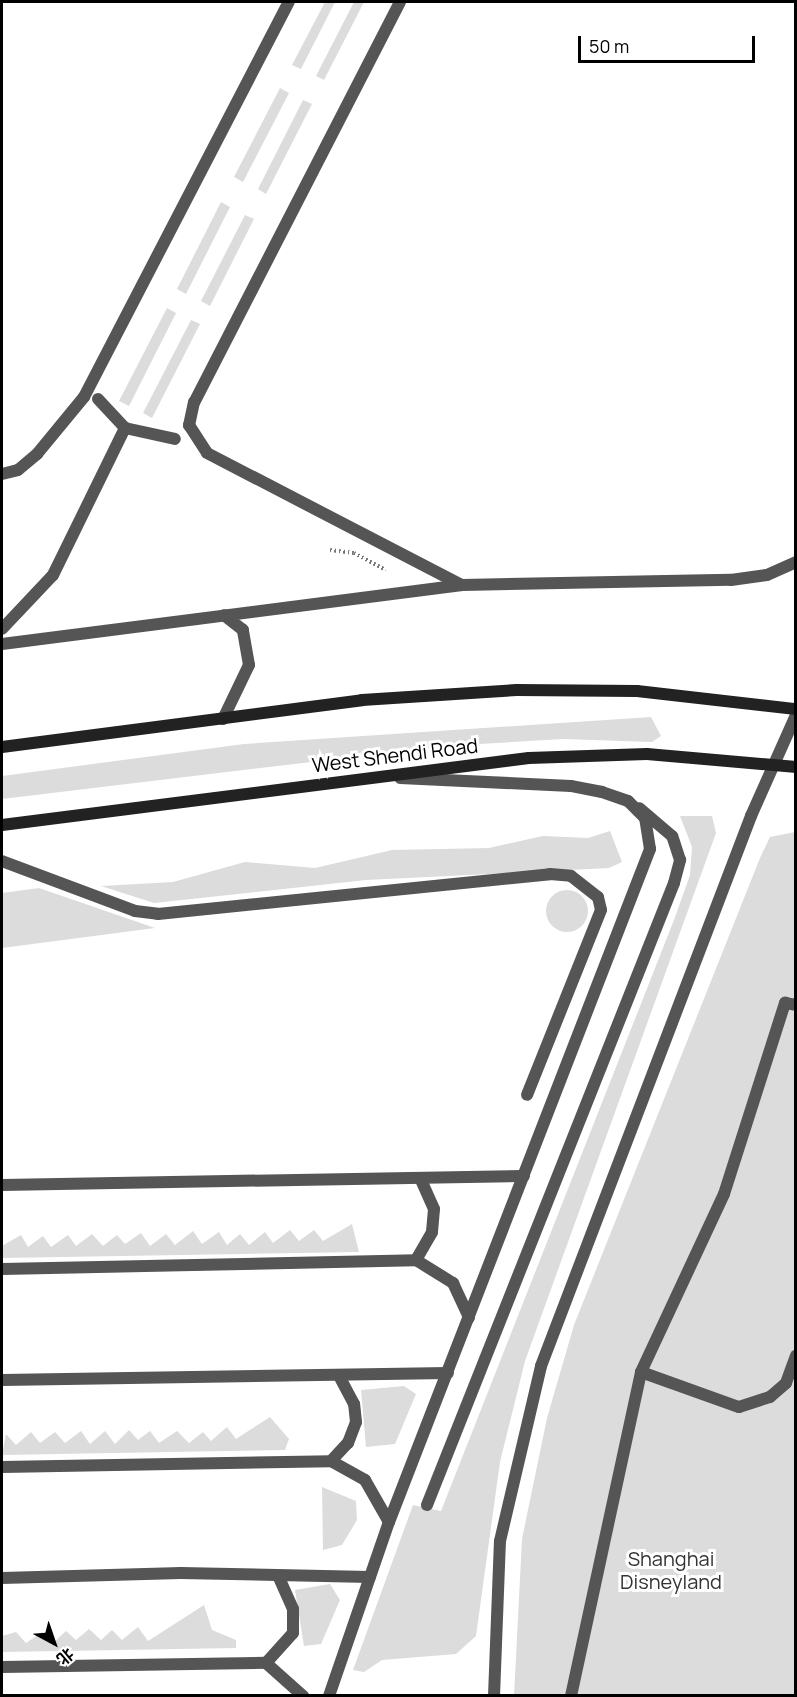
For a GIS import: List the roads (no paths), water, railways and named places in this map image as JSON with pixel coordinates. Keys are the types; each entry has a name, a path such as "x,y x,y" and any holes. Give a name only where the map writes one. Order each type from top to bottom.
{"street":[{"path":"2,474 18,470 37,454 84,397 290,2"},
{"path":"400,2 194,402 189,425 207,453 462,585"},
{"path":"98,399 124,428 175,439"},
{"path":"2,629 53,575 124,428"},
{"path":"2,644 462,585 731,580 767,575 795,562"},
{"path":"223,719 249,665 243,630 224,615"},
{"path":"2,747 362,700 529,689 637,691 795,710"},
{"path":"494,1695 500,1541 542,1366 771,765 795,715"},
{"name":"West Shendi Road","path":"2,825 529,758 635,755 795,767"},
{"path":"381,777 571,786 628,801 659,821 680,860 427,1505"},
{"path":"329,1695 389,1522 650,849 645,818 628,801"},
{"path":"2,861 135,911 158,914 550,874 571,876 598,897 601,910 527,1095"},
{"path":"571,1695 641,1372 724,1194 785,1003 795,1005"},
{"path":"2,1185 524,1176"},
{"path":"416,1260 432,1232 434,1209 420,1178"},
{"path":"2,1269 416,1260 453,1283 469,1318"},
{"path":"641,1372 739,1407 770,1397 786,1383 795,1356"},
{"path":"2,1380 447,1373"},
{"path":"331,1461 348,1443 356,1422 354,1404 339,1376"},
{"path":"2,1467 331,1461 365,1480 389,1522"},
{"path":"2,1578 181,1573 279,1578 370,1577"},
{"path":"266,1663 293,1633 293,1608 279,1578"},
{"path":"2,1667 266,1663 303,1695"}],"park label":[{"name":"Shanghai Disneyland","path":"671,1570"}]}
